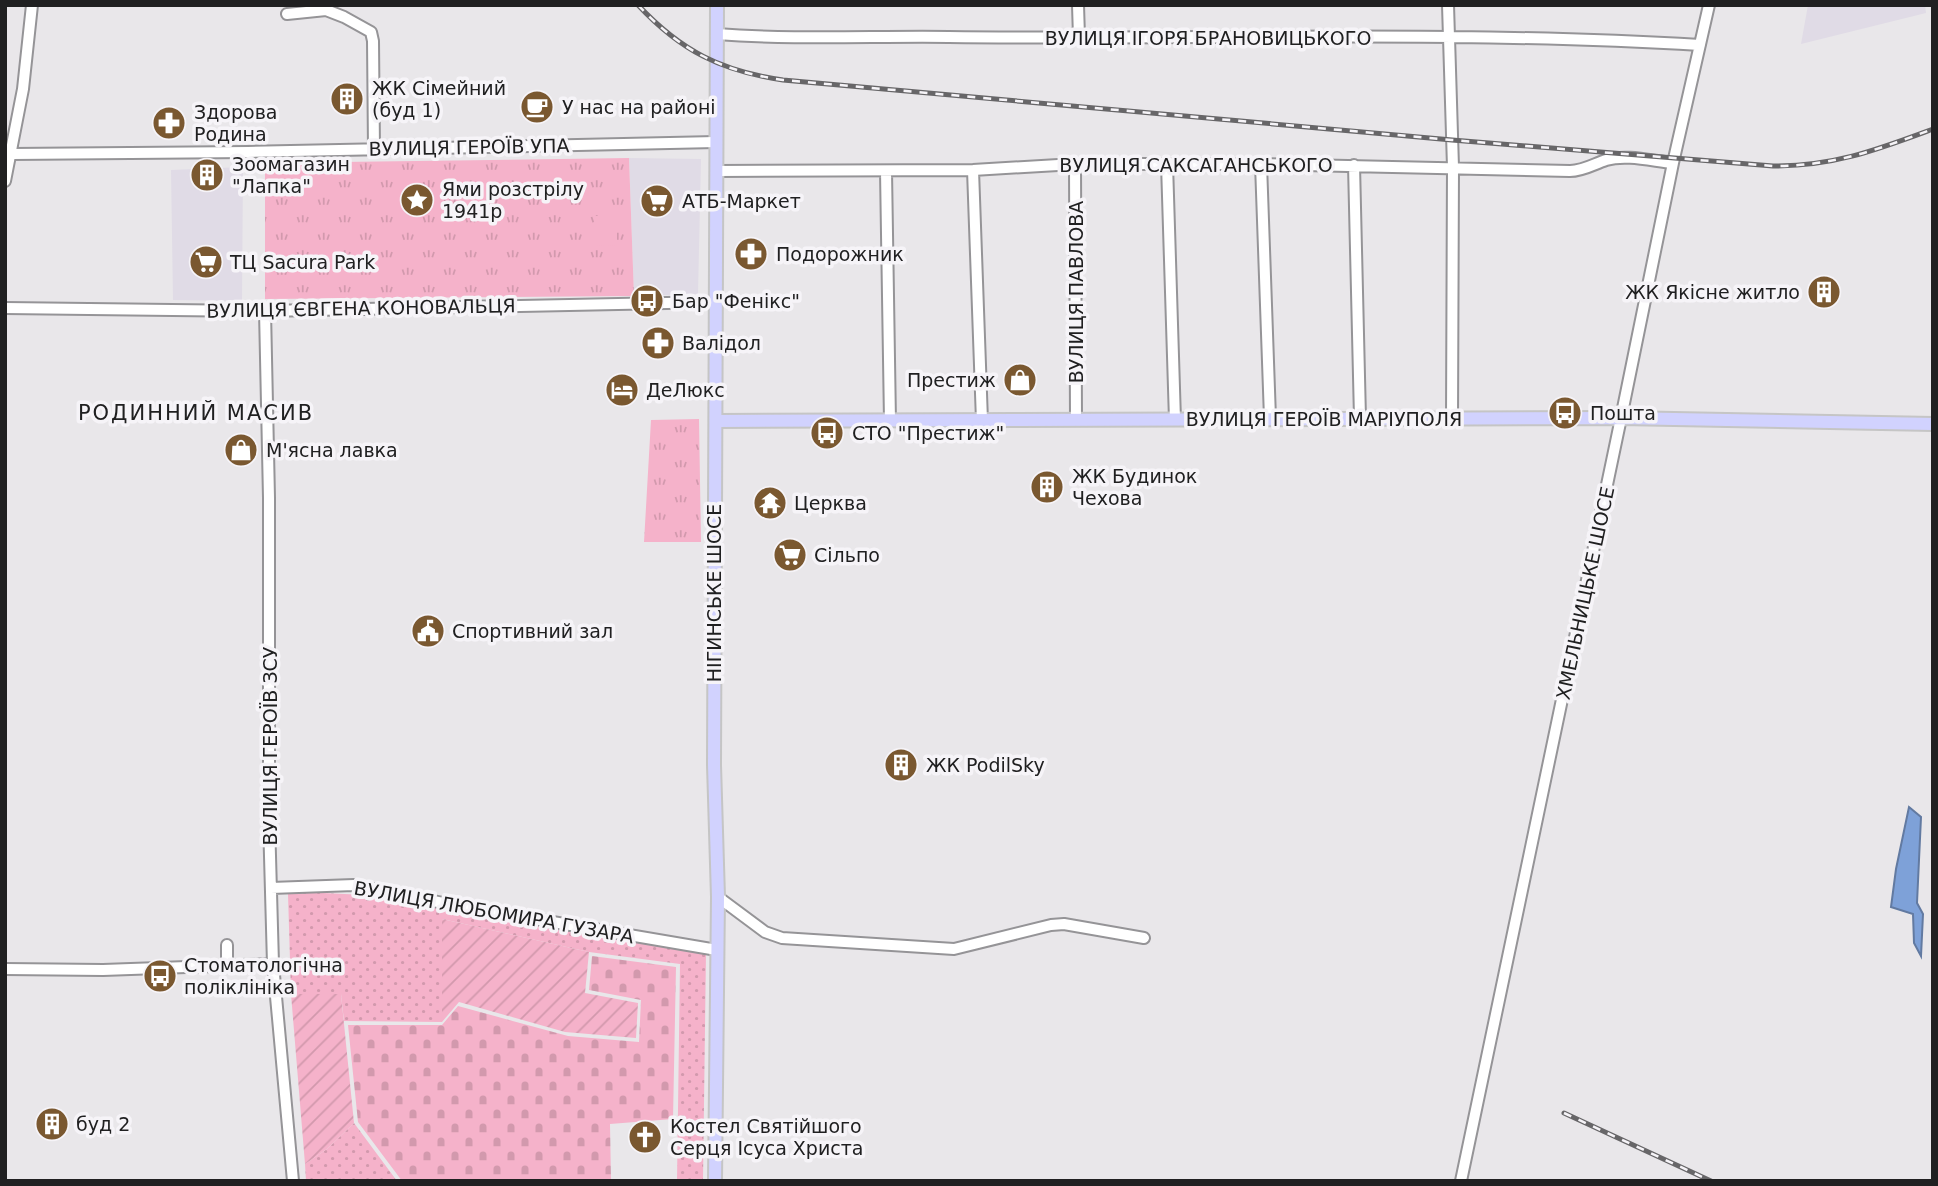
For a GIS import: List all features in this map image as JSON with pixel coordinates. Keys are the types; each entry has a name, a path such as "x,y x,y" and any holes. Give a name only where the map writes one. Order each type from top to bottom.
{"main road":[{"name":"НІГИНСЬКЕ ШОСЕ","path":"715,1181 718,897 714,765 717,5"},
{"name":"ВУЛИЦЯ ГЕРОЇВ МАРІУПОЛЯ","path":"716,421 1622,418 1933,424"}],"street":[{"path":"5,181 23,89 32,5"},
{"path":"1078,5 1079,37"},
{"path":"1448,5 1453,167 1452,419"},
{"name":"ХМЕЛЬНИЦЬКЕ ШОСЕ","path":"1461,1181 1673,163 1709,5"},
{"path":"287,14 326,10 371,32 374,150"},
{"name":"ВУЛИЦЯ ІГОРЯ БРАНОВИЦЬКОГО","path":"717,34 1448,38 1700,45"},
{"name":"ВУЛИЦЯ ГЕРОЇВ УПА","path":"12,155 716,142"},
{"name":"ВУЛИЦЯ САКСАГАНСЬКОГО","path":"716,171 973,170 1075,164 1261,164 1577,171 1608,159 1629,158 1673,163"},
{"name":"ВУЛИЦЯ ПАВЛОВА","path":"1075,164 1076,420"},
{"path":"1167,164 1175,419"},
{"path":"1261,164 1270,418"},
{"path":"1354,165 1360,418"},
{"path":"973,170 982,421"},
{"path":"886,171 890,421"},
{"name":"ВУЛИЦЯ ЄВГЕНА КОНОВАЛЬЦЯ","path":"5,308 265,311 716,302"},
{"name":"ВУЛИЦЯ ГЕРОЇВ ЗСУ","path":"265,311 273,964 293,1181"},
{"name":"ВУЛИЦЯ ЛЮБОМИРА ГУЗАРА","path":"271,888 354,886 717,950"},
{"path":"718,897 765,932 782,938 954,949 1064,924 1144,938"},
{"path":"227,945 227,966"},
{"path":"5,969 103,970 273,964"}],"shaded area":[{"path":"1808,5 1925,5 1926,13 1801,44"},
{"path":"629,158 701,159 698,294 634,296"},
{"path":"243,167 242,301 173,300 171,170"}],"green space":[{"path":"629,158 634,296 265,299 265,163"},
{"path":"595,216 617,216 617,245 595,246"},
{"path":"699,419 701,542 644,542 651,420"},
{"path":"302,892 366,895 706,952 703,1181 677,1181 680,964 589,952 442,919 442,1022 344,1021 341,994 291,994 288,894"},
{"path":"442,919 589,952 585,993 638,1003 636,1038 565,1032 459,1002 442,1022"},
{"path":"592,956 676,967 673,1119 610,1124 611,1181 402,1181 358,1122 348,1025 442,1025 458,1006 568,1036 639,1042 641,1000 589,990"},
{"path":"291,994 341,994 354,1123 327,1149 305,1164"},
{"path":"354,1123 397,1181 306,1181 305,1164 327,1149"}],"water":[{"path":"1909,807 1921,817 1917,903 1923,914 1921,956 1914,943 1913,914 1891,907"}],"railway":[{"path":"638,5 670,35 703,56 740,71 783,80 1773,166 1836,160 1933,129"},
{"path":"1564,1113 1711,1181"}],"place":[{"name":"ЖК Сімейний (буд 1)","path":"347,99"},
{"name":"У нас на районі","path":"537,107"},
{"name":"Здорова Родина","path":"169,123"},
{"name":"Зоомагазин \"Лапка\"","path":"207,175"},
{"name":"Ями розстрілу 1941р","path":"417,200"},
{"name":"АТБ-Маркет","path":"657,201"},
{"name":"Подорожник","path":"751,254"},
{"name":"ТЦ Sacura Park","path":"206,262"},
{"name":"ЖК Якісне житло","path":"1824,292"},
{"name":"Бар \"Фенікс\"","path":"647,301"},
{"name":"Валідол","path":"658,343"},
{"name":"Престиж","path":"1020,380"},
{"name":"ДеЛюкс","path":"622,390"},
{"name":"Пошта","path":"1565,413"},
{"name":"СТО \"Престиж\"","path":"827,433"},
{"name":"М'ясна лавка","path":"241,450"},
{"name":"ЖК Будинок Чехова","path":"1047,487"},
{"name":"Церква","path":"770,503"},
{"name":"Сільпо","path":"790,555"},
{"name":"Спортивний зал","path":"428,631"},
{"name":"ЖК PodilSky","path":"901,765"},
{"name":"Стоматологічна поліклініка","path":"160,976"},
{"name":"буд 2","path":"52,1124"},
{"name":"Костел Святійшого Серця Ісуса Христа","path":"645,1137"}],"district":[{"name":"РОДИННИЙ МАСИВ","path":"196,413"}]}
